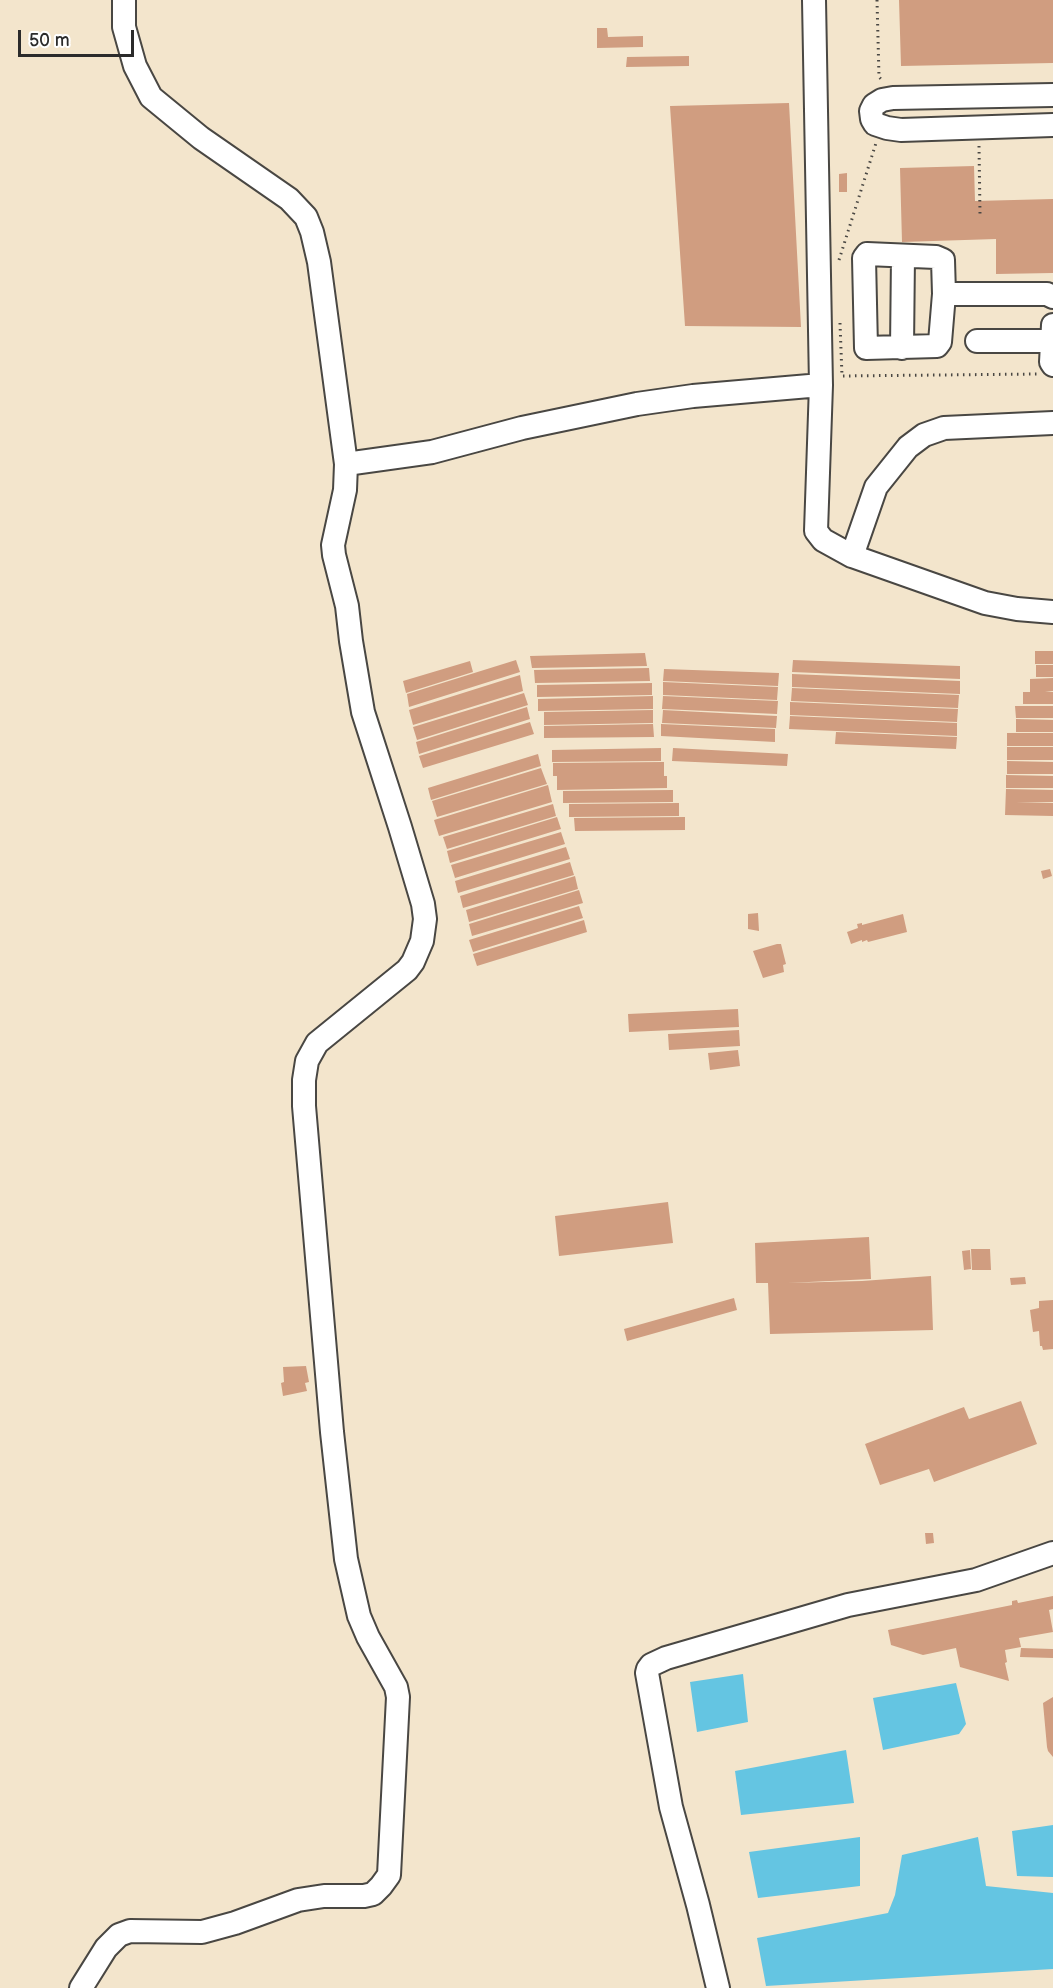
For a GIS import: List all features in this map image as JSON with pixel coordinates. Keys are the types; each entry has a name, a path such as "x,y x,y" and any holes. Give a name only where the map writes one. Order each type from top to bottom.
{"street":[{"path":"81,1988 106,1948 119,1935 130,1931 202,1932 235,1923 298,1900 324,1896 373,1894 388,1875 398,1696 396,1687 363,1627 352,1591 346,1559 319,1281 304,1106 304,1080 307,1061 317,1043 407,970 413,962 422,941 424,919 423,904 363,712 347,606 334,555 333,545 345,490 346,464 319,262 312,232 306,217 289,199 201,138 151,98 135,66 124,27 124,0"},
{"path":"814,0 821,385 816,531 822,540 852,556 985,603 1053,612"},
{"path":"1053,94 893,98 882,100 874,105 871,111 875,124 901,130 1053,125"},
{"path":"867,254 936,257 943,260 944,294 939,345 866,348 864,258 867,254"},
{"path":"902,348 903,256"},
{"path":"944,294 1047,294 1053,297"},
{"path":"1053,325 1051,362 1053,365"},
{"path":"977,341 1052,342"},
{"path":"346,464 432,452 522,428 648,402 821,385"},
{"path":"852,556 876,487 908,447 924,435 944,428 1053,423"},
{"path":"718,1988 671,1807 647,1673 651,1665 666,1658 848,1605 976,1580 1053,1553"}],"path":[{"path":"877,0 879,77 886,84"}],"water":[{"path":"743,1674 748,1722 697,1732 690,1682"},
{"path":"956,1683 966,1724 959,1734 883,1750 873,1698"},
{"path":"846,1750 854,1803 741,1815 735,1771"},
{"path":"1053,1825 1053,1877 1017,1876 1012,1831"},
{"path":"860,1837 860,1886 758,1898 749,1852"},
{"path":"978,1837 986,1886 1053,1893 1053,1969 766,1986 757,1938 888,1913 895,1895 902,1855"}],"building":[{"path":"899,0 1053,0 1053,63 901,66"},
{"path":"597,28 607,28 608,37 643,36 643,47 597,48"},
{"path":"689,56 689,66 626,67 627,57"},
{"path":"789,103 801,327 685,326 670,106"},
{"path":"974,166 975,201 1053,199 1053,273 996,274 996,239 902,242 900,168"},
{"path":"847,173 847,192 839,192 839,174"},
{"path":"1035,651 1053,651 1053,664 1035,664"},
{"path":"645,653 647,666 532,668 530,656"},
{"path":"516,660 520,672 409,707 407,694"},
{"path":"793,660 960,666 960,679 792,672"},
{"path":"470,661 473,672 406,693 403,681"},
{"path":"1036,665 1053,665 1053,677 1036,677"},
{"path":"649,668 650,681 535,683 534,670"},
{"path":"664,669 779,673 778,686 663,681"},
{"path":"792,674 960,681 960,694 792,687"},
{"path":"520,675 523,691 413,725 409,710"},
{"path":"1053,678 1053,691 1045,691 1053,692 1053,704 1023,704 1023,692 1030,692 1030,679"},
{"path":"663,682 778,687 777,700 663,695"},
{"path":"652,683 652,695 537,697 537,685"},
{"path":"792,688 959,695 958,708 791,701"},
{"path":"524,693 528,705 417,740 413,727"},
{"path":"653,696 653,709 538,711 538,699"},
{"path":"663,696 778,701 777,714 662,709"},
{"path":"790,702 958,709 957,722 790,715"},
{"path":"1015,706 1053,706 1053,718 1016,718"},
{"path":"527,707 530,719 419,754 416,742"},
{"path":"653,710 653,723 544,725 544,712"},
{"path":"663,710 777,716 776,728 662,723"},
{"path":"790,716 957,723 957,736 789,729"},
{"path":"1016,719 1053,720 1053,732 1016,732"},
{"path":"530,722 534,734 423,768 419,756"},
{"path":"653,724 654,737 544,738 544,726"},
{"path":"661,724 775,729 775,742 661,736"},
{"path":"836,732 957,737 956,749 835,744"},
{"path":"1007,733 1053,733 1053,746 1007,746"},
{"path":"1007,747 1053,747 1053,760 1007,760"},
{"path":"661,748 661,761 552,762 552,750"},
{"path":"673,748 788,754 787,766 672,761"},
{"path":"538,754 541,766 431,800 428,788"},
{"path":"1007,761 1053,762 1053,774 1007,774"},
{"path":"664,762 667,788 557,790 557,776 553,776 553,763"},
{"path":"541,768 547,784 437,817 432,801"},
{"path":"1006,775 1053,776 1053,788 1006,788"},
{"path":"548,785 552,802 439,836 434,820"},
{"path":"1006,789 1053,790 1053,802 1016,802 1053,803 1053,816 1005,815"},
{"path":"673,790 673,802 563,803 563,791"},
{"path":"679,803 679,816 569,817 569,804"},
{"path":"553,804 556,816 447,849 443,837"},
{"path":"557,817 561,829 450,863 447,851"},
{"path":"685,817 685,830 575,831 574,818"},
{"path":"561,832 565,844 455,878 451,865"},
{"path":"566,847 570,859 458,893 455,881"},
{"path":"570,862 574,875 463,908 460,896"},
{"path":"1050,869 1052,876 1043,879 1041,871"},
{"path":"575,876 578,889 469,922 466,910"},
{"path":"579,890 583,903 472,936 469,924"},
{"path":"579,906 583,918 473,952 469,940"},
{"path":"758,913 759,931 748,929 748,914"},
{"path":"903,914 907,932 851,944 847,932 858,928 857,924 862,923 862,925"},
{"path":"584,920 587,932 477,966 473,954"},
{"path":"781,944 786,964 783,965 784,972 763,978 753,951"},
{"path":"738,1009 739,1027 629,1032 628,1014"},
{"path":"739,1030 740,1046 669,1050 668,1034"},
{"path":"738,1050 740,1066 710,1070 708,1053"},
{"path":"668,1202 673,1243 559,1256 555,1216"},
{"path":"869,1237 871,1279 788,1283 862,1281 931,1276 933,1330 770,1334 768,1283 756,1283 755,1243"},
{"path":"971,1249 990,1249 991,1270 972,1270"},
{"path":"970,1250 971,1269 964,1270 962,1251"},
{"path":"1025,1277 1026,1284 1011,1285 1010,1278"},
{"path":"734,1298 737,1310 627,1341 624,1329"},
{"path":"1053,1300 1053,1349 1043,1350 1040,1346 1039,1331 1033,1332 1030,1310 1039,1308 1039,1301"},
{"path":"306,1366 309,1382 305,1383 307,1391 283,1396 281,1383 284,1382 283,1367"},
{"path":"1021,1401 1037,1444 934,1482 929,1469 880,1485 865,1444 964,1407 969,1419"},
{"path":"925,1533 933,1533 934,1543 926,1544"},
{"path":"1053,1596 1053,1609 1049,1610 1053,1632 1019,1638 1021,1647 1005,1650 1009,1681 960,1667 956,1648 923,1655 891,1645 888,1630 1012,1605 1012,1601 1017,1600 1018,1603"},
{"path":"1021,1648 1053,1649 1053,1658 1020,1657"},
{"path":"1053,1697 1053,1757 1047,1747 1043,1703"}]}
